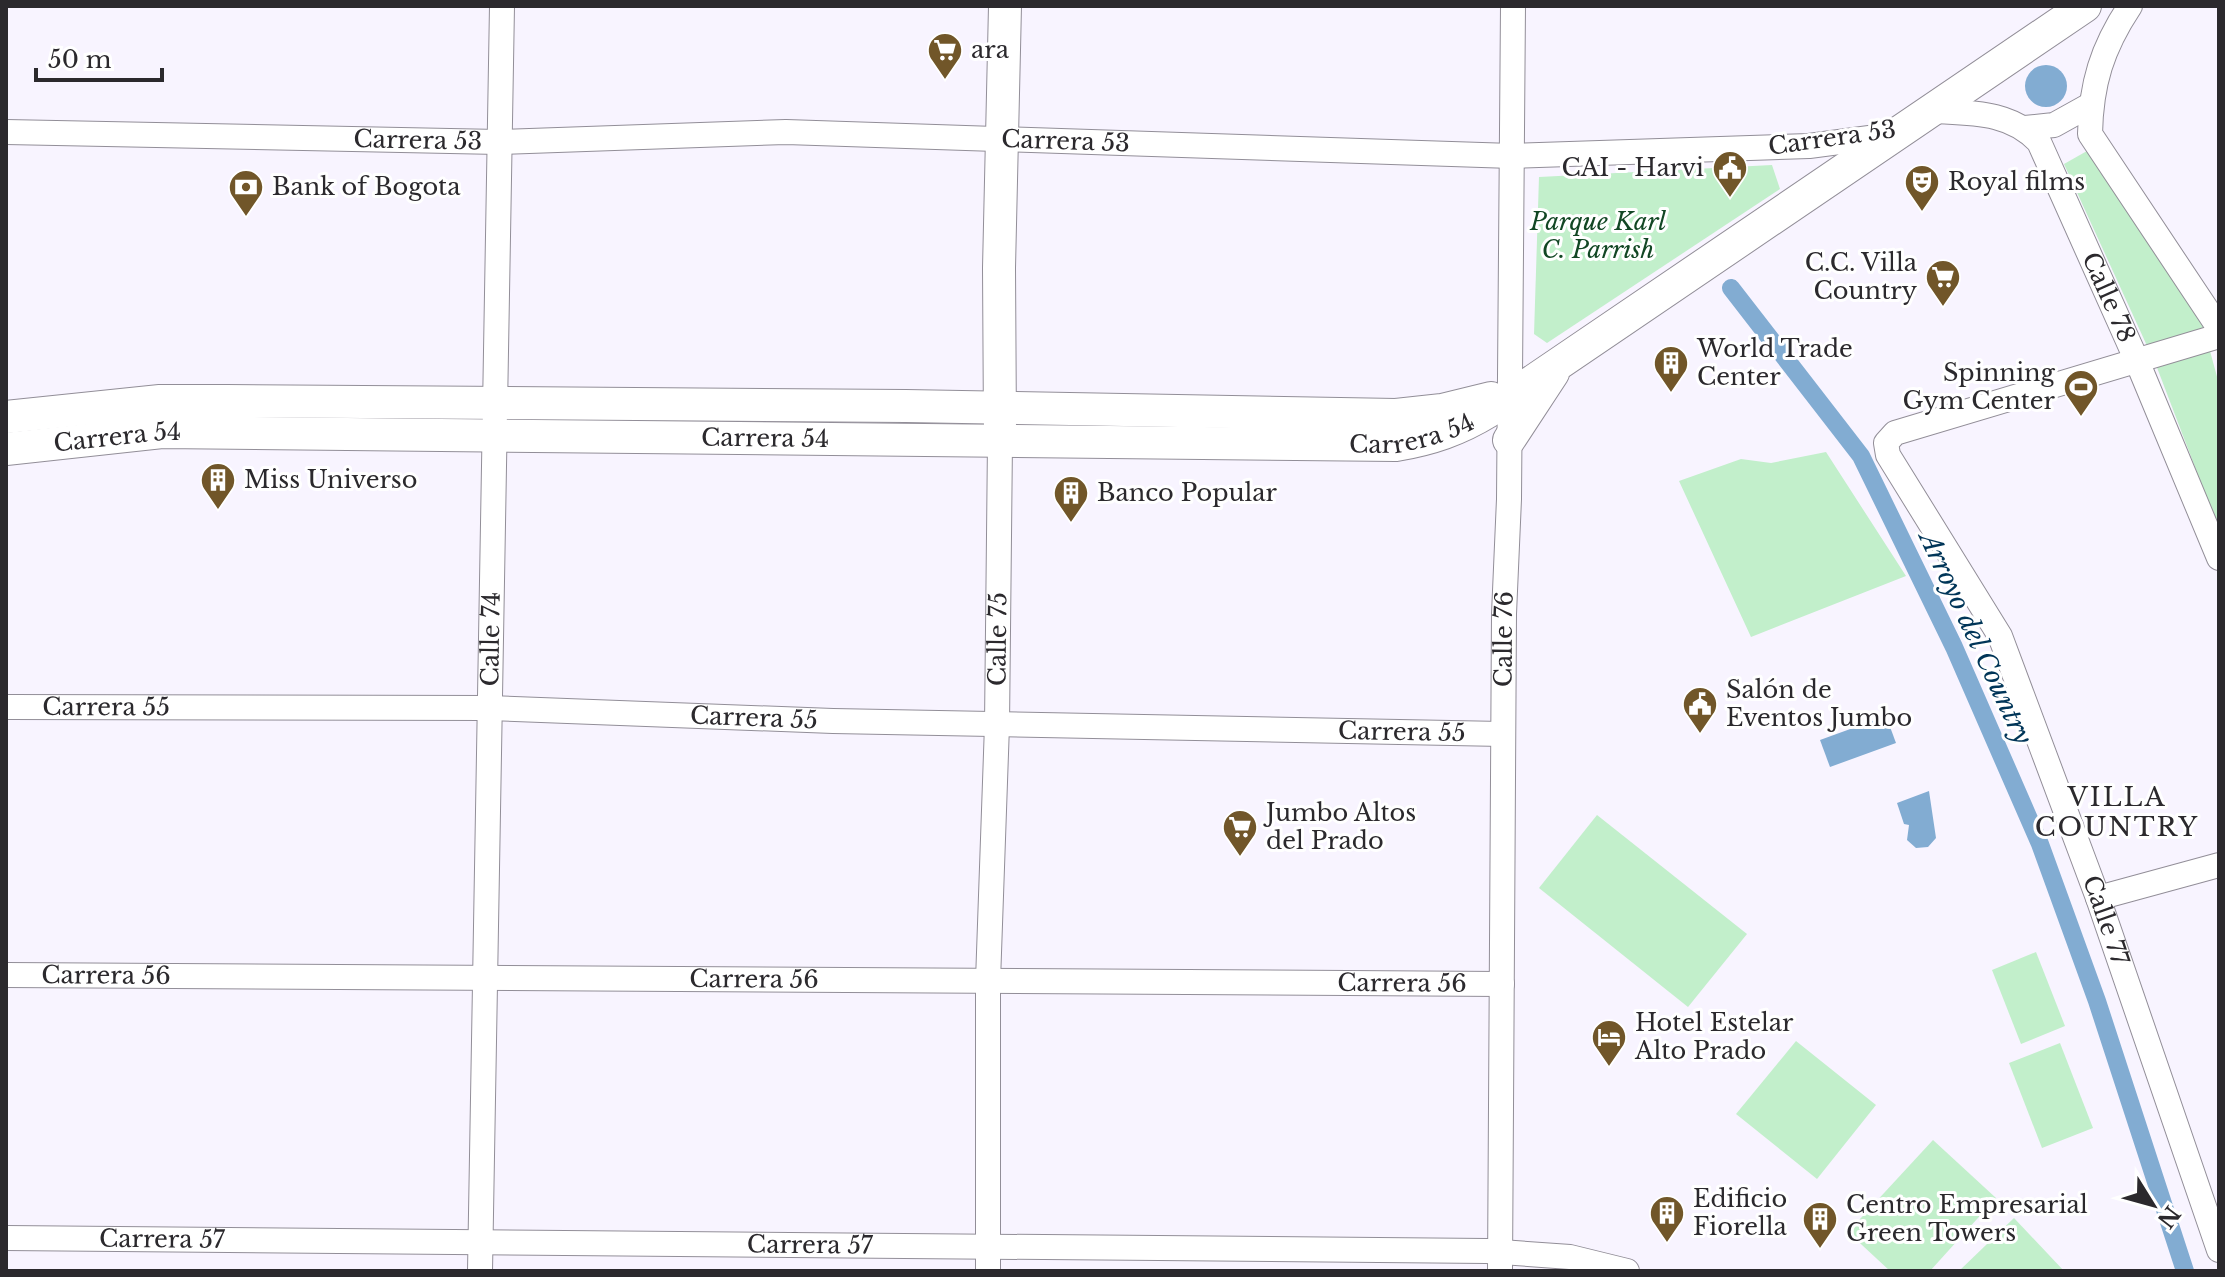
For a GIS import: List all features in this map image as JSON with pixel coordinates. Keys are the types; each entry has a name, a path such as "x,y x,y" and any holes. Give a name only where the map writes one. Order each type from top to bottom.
{"main road":[{"name":"Calle 75","path":"1000,441 1005,6"},
{"name":"Carrera 53","path":"1898,134 2085,6"},
{"name":"Carrera 54","path":"6,417 160,401 227,417 494,435 1396,445 1432,439 1464,427 1898,134"},
{"path":"1509,440 1536,396 1567,355"},
{"name":"Carrera 54","path":"6,449 162,432 227,417 493,403 1396,415 1442,410 1510,394"},
{"path":"727,404 727,438"},
{"path":"1230,412 1231,445"}],"street":[{"name":"Calle 74","path":"480,1271 502,6"},
{"name":"Calle 76","path":"1501,1261 1503,734 1513,6"},
{"path":"2130,6 2100,61 2090,105 2090,134 2219,328"},
{"path":"1935,111 1982,113 2025,128 2054,125 2090,105"},
{"name":"Calle 78","path":"2025,128 2048,156 2219,558"},
{"name":"Carrera 53","path":"6,132 499,142 786,132 1512,156 1809,146 1898,134"},
{"path":"2048,156 2059,141 2068,136 2090,134"},
{"path":"2137,361 2219,336"},
{"name":"Calle 77","path":"2137,361 1895,433 1886,443 1888,455 2000,636 2098,898 2219,1250"},
{"name":"Calle 75","path":"988,1259 988,981 997,725 1000,441"},
{"name":"Carrera 55","path":"6,707 489,708 997,725 1503,734"},
{"path":"2098,898 2219,865"},
{"name":"Carrera 56","path":"6,975 1502,984"},
{"name":"Carrera 57","path":"6,1238 480,1243 988,1259 1501,1261 1570,1257 1620,1269"}],"green space":[{"path":"2087,151 2205,329 2148,348 2064,164"},
{"name":"Parque Karl C. Parrish","path":"1772,165 1780,189 1547,343 1534,334 1539,177"},
{"path":"2210,351 2219,384 2219,530 2156,365"},
{"path":"1826,452 1906,576 1751,637 1679,481 1741,459 1771,463"},
{"path":"1597,815 1747,934 1688,1007 1539,888"},
{"path":"2036,952 2065,1026 2021,1044 1992,970"},
{"path":"1796,1041 1876,1105 1817,1179 1736,1114"},
{"path":"2060,1043 2093,1128 2042,1148 2009,1063"},
{"path":"1933,1140 1996,1198 1930,1271 1890,1271 1848,1232"},
{"path":"2014,1218 2064,1271 1959,1271"}],"water":[{"path":"2046,65 2061,71 2067,86 2061,101 2046,107 2031,101 2025,86 2031,71"},
{"path":"1886,716 1896,743 1830,767 1820,740"},
{"path":"1929,791 1936,838 1928,847 1916,848 1907,840 1909,825 1904,824 1897,803"}],"waterway":[{"name":"Arroyo del Country","path":"1731,288 1861,456 1954,647 2040,844 2097,1001 2185,1271"}],"place":[{"name":"ara","path":"945,81"},
{"name":"CAI - Harvi","path":"1730,199"},
{"name":"Royal films","path":"1922,213"},
{"name":"Bank of Bogota","path":"246,218"},
{"name":"C.C. Villa Country","path":"1943,308"},
{"name":"World Trade Center","path":"1671,394"},
{"name":"Spinning Gym Center","path":"2081,418"},
{"name":"Miss Universo","path":"218,511"},
{"name":"Banco Popular","path":"1071,524"},
{"name":"Salón de Eventos Jumbo","path":"1700,735"},
{"name":"Jumbo Altos del Prado","path":"1240,858"},
{"name":"Hotel Estelar Alto Prado","path":"1609,1068"},
{"name":"Edificio Fiorella","path":"1667,1244"},
{"name":"Centro Empresarial Green Towers","path":"1820,1250"}],"district":[{"name":"VILLA COUNTRY","path":"2117,812"}]}
